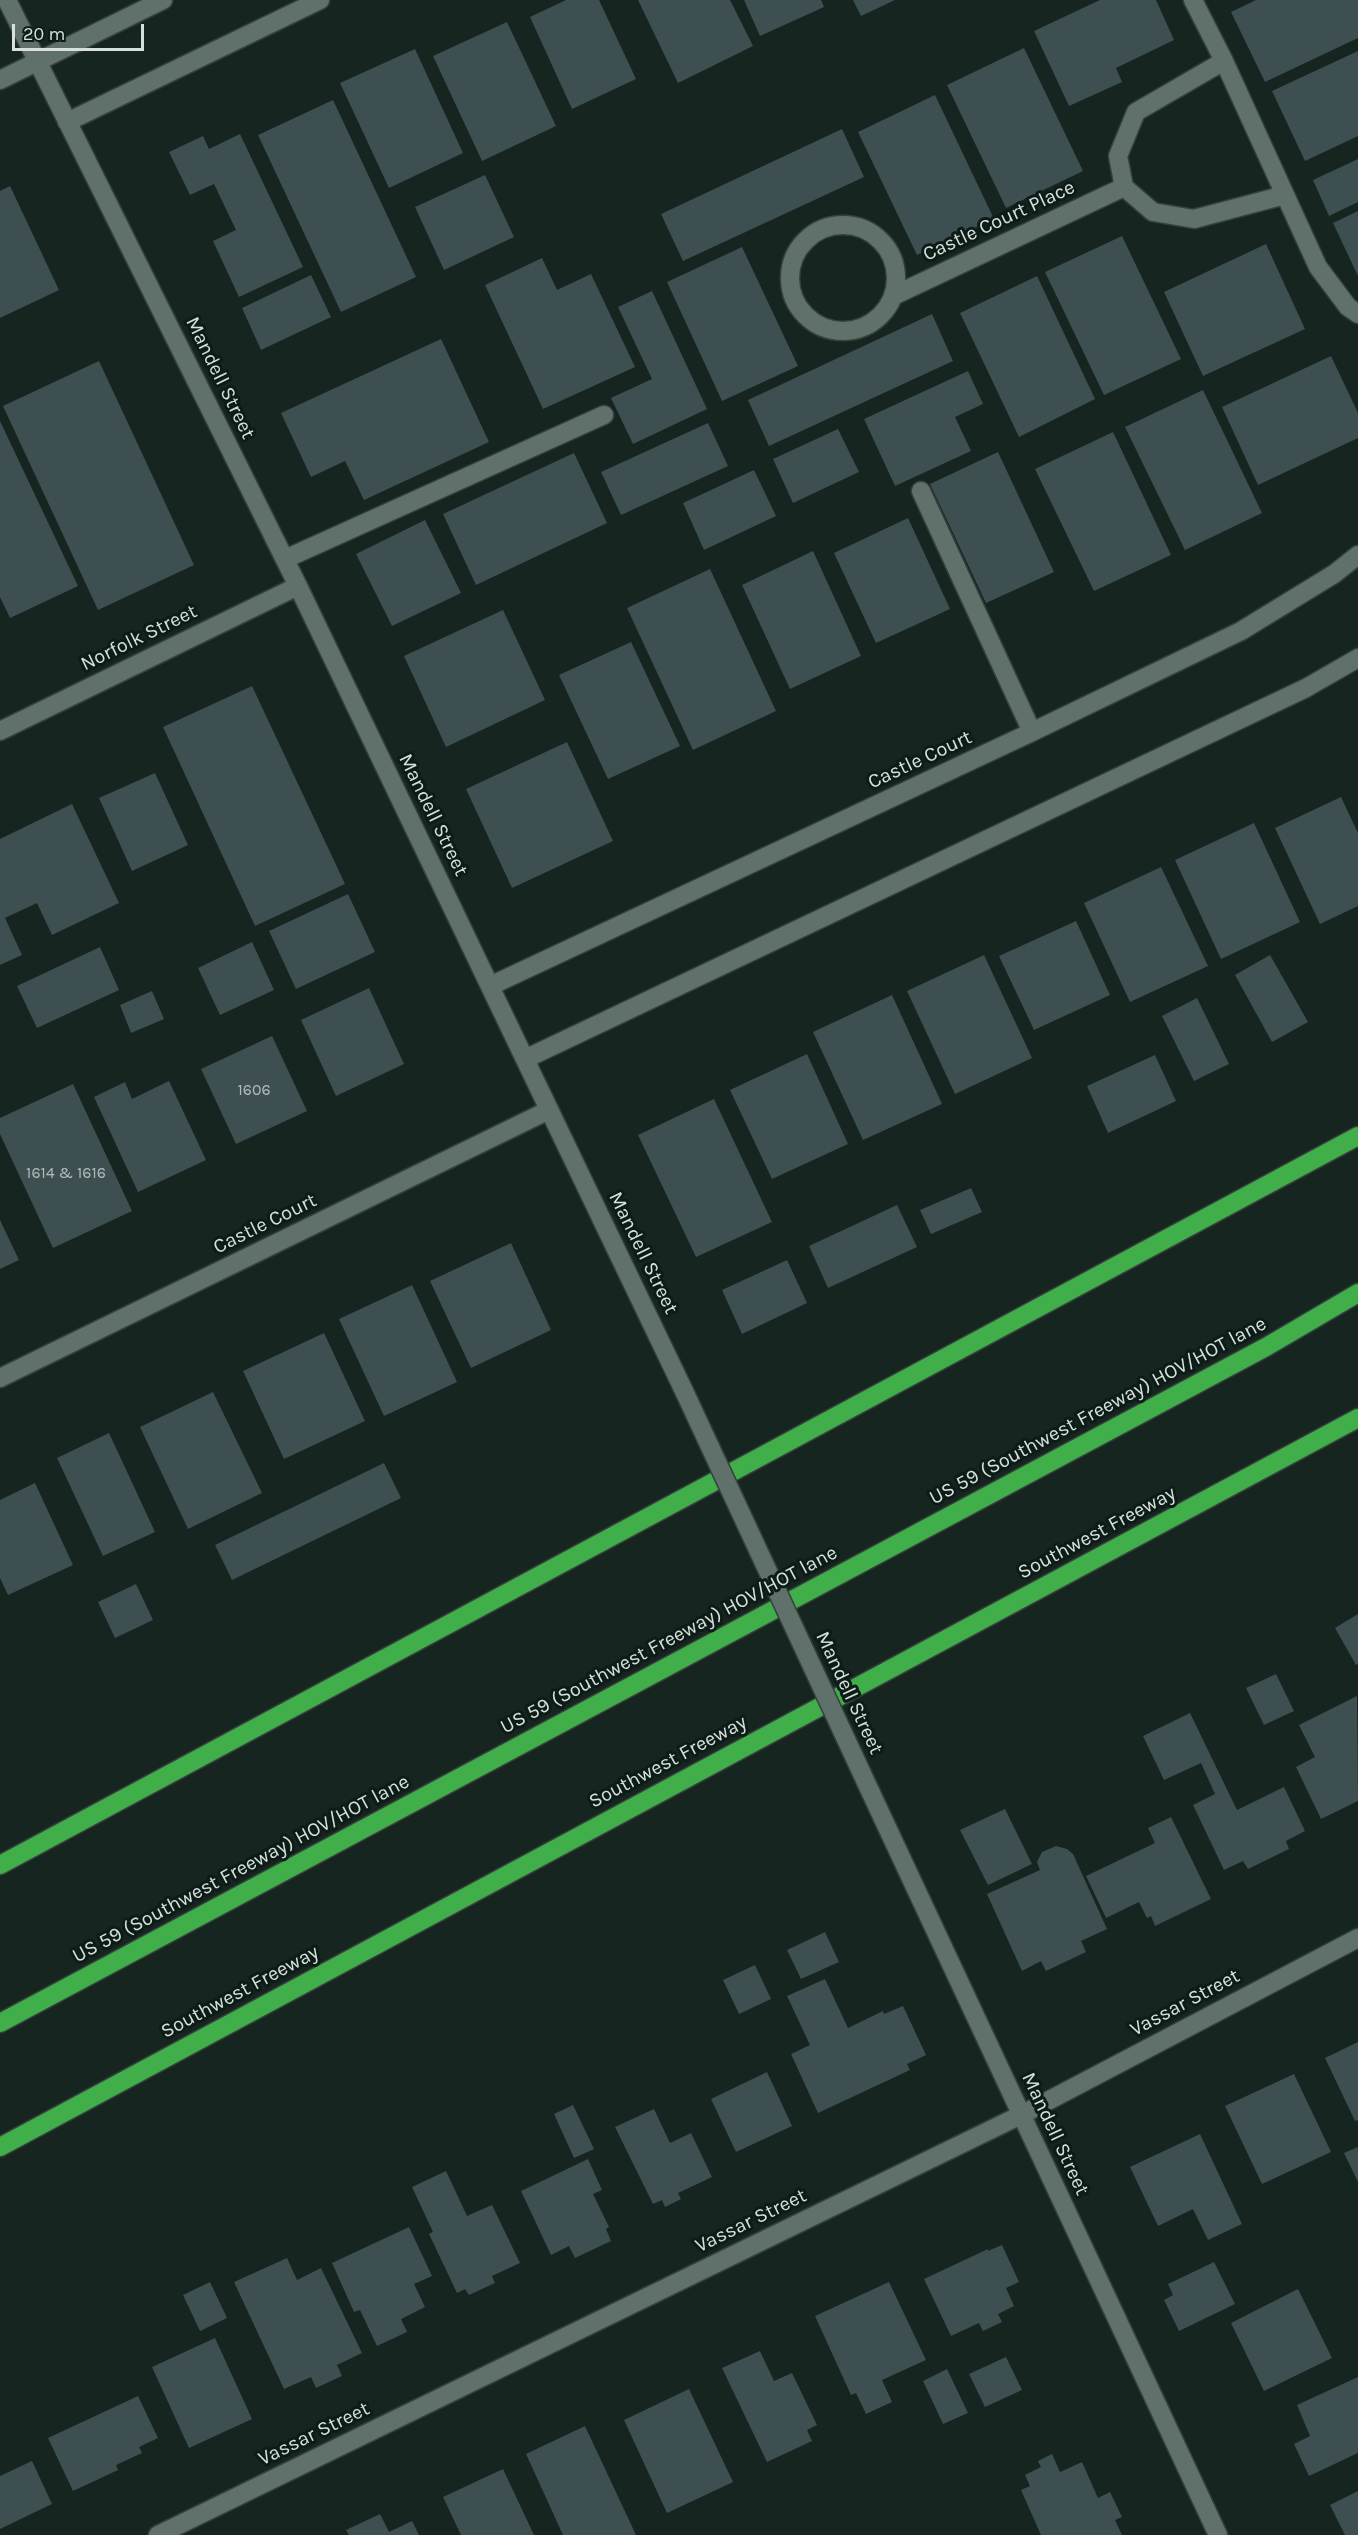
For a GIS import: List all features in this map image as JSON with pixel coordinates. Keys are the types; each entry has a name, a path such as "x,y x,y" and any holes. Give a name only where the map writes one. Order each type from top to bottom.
{"highway":[{"path":"0,1865 1358,1136"},
{"name":"US 59 (Southwest Freeway) HOV/HOT lane","path":"0,2023 1255,1353 1358,1293"},
{"name":"Southwest Freeway","path":"0,2147 1358,1418"}],"street":[{"name":"Mandell Street","path":"7,0 285,559 685,1393 1218,2535"},
{"path":"0,80 163,0"},
{"path":"67,122 320,0"},
{"path":"1193,0 1224,61 1318,267 1348,307 1358,314"},
{"path":"1224,61 1136,112 1118,156 1124,187 1153,212 1194,219 1285,195"},
{"name":"Castle Court Place","path":"894,296 897,279 895,262 887,246 875,235 859,227 842,224 825,228 810,236 798,249 792,265 790,283 795,301 805,315 820,326 837,331 855,330 872,324 885,312 894,296 1124,187"},
{"path":"285,559 604,415"},
{"path":"921,491 1032,732"},
{"name":"Castle Court","path":"490,986 1032,732 1241,631 1334,574 1358,555"},
{"name":"Norfolk Street","path":"0,731 298,586"},
{"path":"525,1059 1306,688 1358,658"},
{"name":"Castle Court","path":"0,1378 549,1110"},
{"name":"Vassar Street","path":"158,2535 1021,2115 1358,1938"}],"building":[{"path":"566,0 599,0 636,79 572,109 530,17"},
{"path":"638,0 730,0 753,46 678,83"},
{"path":"744,0 821,0 824,7 760,36"},
{"path":"853,0 895,0 861,16"},
{"path":"1100,0 1156,0 1174,40 1116,68 1122,82 1069,106 1034,31"},
{"path":"1256,0 1358,0 1358,38 1265,82 1231,12"},
{"path":"507,22 556,126 482,161 433,56"},
{"path":"1024,48 1083,171 1006,208 947,85"},
{"path":"415,49 463,153 389,188 340,83"},
{"path":"1358,51 1358,136 1305,161 1272,91"},
{"path":"935,95 994,219 917,255 858,132"},
{"path":"333,100 416,277 341,312 258,135"},
{"path":"842,129 864,177 683,261 661,214"},
{"path":"240,134 303,267 239,297 213,241 236,230 214,184 190,195 169,152 203,136 209,149"},
{"path":"1358,159 1358,202 1329,216 1313,180"},
{"path":"485,175 514,237 444,270 415,207"},
{"path":"10,186 59,290 0,318 0,191"},
{"path":"1358,211 1358,276 1333,223"},
{"path":"1122,236 1181,359 1104,395 1045,272"},
{"path":"1266,244 1305,329 1203,376 1164,292"},
{"path":"742,247 798,366 722,401 667,282"},
{"path":"542,258 557,290 591,274 635,367 543,409 485,285"},
{"path":"311,275 331,317 261,350 242,308"},
{"path":"1037,276 1095,399 1019,437 960,313"},
{"path":"652,291 707,409 633,444 611,398 652,379 618,307"},
{"path":"932,314 953,361 769,446 748,400"},
{"path":"441,339 489,442 364,500 345,461 311,477 281,413"},
{"path":"1331,356 1358,413 1358,438 1258,485 1222,407"},
{"path":"99,361 194,565 98,610 3,406"},
{"path":"968,371 983,404 955,417 971,451 895,486 864,419"},
{"path":"1203,390 1262,513 1185,550 1125,427"},
{"path":"0,421 78,586 10,618 0,597"},
{"path":"708,423 728,466 621,515 601,472"},
{"path":"838,429 859,472 793,503 773,459"},
{"path":"1113,432 1171,555 1094,591 1035,469"},
{"path":"998,452 1054,572 986,603 930,484"},
{"path":"574,453 607,523 476,585 443,514"},
{"path":"754,470 776,516 704,550 683,503"},
{"path":"908,518 950,609 876,643 834,553"},
{"path":"425,520 461,593 392,626 356,554"},
{"path":"813,551 861,656 790,689 742,585"},
{"path":"710,569 776,711 693,750 627,608"},
{"path":"503,610 545,700 446,747 404,656"},
{"path":"631,642 680,746 608,779 559,675"},
{"path":"252,686 345,884 255,926 163,727"},
{"path":"567,742 613,841 512,888 466,789"},
{"path":"155,773 188,845 132,871 99,798"},
{"path":"1341,797 1358,833 1358,906 1320,924 1275,828"},
{"path":"72,804 119,903 52,935 37,903 5,918 22,955 0,965 0,839"},
{"path":"1254,823 1300,922 1221,959 1175,860"},
{"path":"1161,867 1208,966 1130,1002 1084,903"},
{"path":"348,894 375,952 296,989 269,931"},
{"path":"1076,921 1110,995 1034,1030 999,956"},
{"path":"252,942 274,990 220,1015 198,968"},
{"path":"100,947 119,990 37,1028 17,986"},
{"path":"984,955 1032,1058 955,1094 907,991"},
{"path":"1270,955 1308,1022 1272,1042 1235,975"},
{"path":"369,988 404,1064 336,1096 301,1020"},
{"path":"152,991 164,1019 131,1033 120,1005"},
{"path":"892,995 942,1104 863,1140 813,1032"},
{"path":"1197,998 1229,1064 1194,1081 1162,1016"},
{"path":"272,1036 307,1111 236,1144 201,1069"},
{"path":"807,1054 848,1144 772,1179 730,1090"},
{"path":"1155,1055 1176,1101 1108,1133 1087,1086"},
{"path":"169,1081 206,1160 138,1192 94,1097 125,1082 132,1099"},
{"path":"73,1084 132,1211 53,1248 0,1134 0,1118"},
{"path":"714,1099 772,1222 696,1257 638,1135"},
{"path":"971,1188 982,1212 931,1234 920,1210"},
{"path":"897,1205 917,1247 828,1288 809,1246"},
{"path":"0,1220 19,1260 0,1269"},
{"path":"511,1243 551,1330 471,1368 430,1281"},
{"path":"787,1260 807,1303 742,1334 722,1290"},
{"path":"412,1285 457,1382 384,1416 339,1319"},
{"path":"324,1333 365,1421 284,1459 243,1371"},
{"path":"213,1392 262,1493 188,1529 140,1427"},
{"path":"109,1433 155,1532 103,1556 57,1458"},
{"path":"384,1463 401,1498 232,1580 215,1545"},
{"path":"35,1483 73,1565 8,1595 0,1578 0,1500"},
{"path":"136,1584 153,1620 115,1638 98,1602"},
{"path":"1358,1614 1358,1664 1356,1665 1335,1628"},
{"path":"1276,1674 1294,1711 1264,1725 1246,1688"},
{"path":"1357,1696 1358,1801 1321,1819 1296,1767 1315,1757 1299,1725"},
{"path":"1190,1713 1237,1810 1284,1787 1305,1831 1286,1841 1289,1849 1248,1869 1243,1861 1224,1870 1193,1805 1215,1794 1201,1763 1164,1780 1143,1736"},
{"path":"1005,1809 1032,1864 988,1885 960,1830"},
{"path":"1171,1817 1211,1899 1155,1926 1151,1916 1147,1918 1139,1902 1106,1918 1086,1876 1155,1843 1148,1828"},
{"path":"1056,1846 1067,1849 1073,1854 1107,1929 1081,1941 1086,1952 1046,1971 1041,1961 1022,1971 987,1894 1040,1870 1037,1862 1042,1852"},
{"path":"825,1932 839,1962 801,1979 787,1950"},
{"path":"755,1965 771,1999 739,2014 723,1980"},
{"path":"825,1979 848,2028 883,2011 884,2014 903,2006 926,2055 907,2064 910,2070 818,2113 791,2054 810,2045 787,1996"},
{"path":"1358,2042 1358,2120 1355,2121 1325,2058"},
{"path":"767,2072 792,2126 736,2152 711,2099"},
{"path":"1294,2074 1331,2152 1262,2184 1225,2106"},
{"path":"573,2105 594,2149 574,2158 554,2114"},
{"path":"654,2109 670,2143 691,2133 712,2177 678,2193 681,2199 665,2207 662,2200 653,2204 615,2127"},
{"path":"1200,2134 1242,2224 1208,2240 1193,2209 1158,2226 1130,2167"},
{"path":"1358,2147 1358,2182 1344,2153"},
{"path":"588,2159 602,2190 593,2194 609,2227 606,2229 611,2241 575,2258 569,2246 551,2255 521,2191"},
{"path":"446,2171 467,2216 492,2205 520,2263 492,2276 495,2283 469,2295 465,2289 457,2293 429,2234 433,2232 412,2187"},
{"path":"409,2227 432,2276 414,2284 425,2307 401,2319 407,2332 377,2346 360,2310 354,2312 332,2263"},
{"path":"1002,2245 1019,2282 1006,2288 1014,2306 998,2314 1002,2322 983,2331 979,2323 951,2336 924,2279 988,2249 988,2251"},
{"path":"287,2258 297,2280 321,2268 362,2353 337,2365 342,2376 316,2388 311,2377 284,2389 234,2282"},
{"path":"1214,2262 1235,2304 1179,2331 1164,2300 1173,2295 1168,2284"},
{"path":"210,2282 227,2318 200,2331 183,2295"},
{"path":"889,2282 926,2360 882,2380 892,2402 866,2414 856,2393 851,2395 815,2316"},
{"path":"1298,2289 1332,2358 1264,2391 1231,2323"},
{"path":"215,2338 252,2419 189,2448 152,2367"},
{"path":"760,2351 774,2381 792,2373 817,2425 807,2430 812,2441 767,2462 722,2368"},
{"path":"1006,2357 1022,2390 985,2407 969,2374"},
{"path":"947,2369 968,2413 943,2424 923,2381"},
{"path":"1358,2377 1358,2453 1309,2476 1294,2444 1310,2436 1297,2405"},
{"path":"689,2389 733,2482 667,2513 624,2420"},
{"path":"138,2396 158,2438 139,2447 142,2453 116,2465 118,2470 73,2491 48,2438"},
{"path":"585,2426 636,2535 563,2535 526,2454"},
{"path":"1052,2454 1060,2472 1082,2462 1098,2498 1110,2492 1122,2517 1115,2520 1122,2535 1041,2535 1021,2490 1030,2486 1025,2475 1041,2467 1038,2461"},
{"path":"32,2461 52,2504 0,2529 0,2476"},
{"path":"503,2469 534,2535 461,2535 443,2497"},
{"path":"1358,2491 1358,2535 1345,2535 1330,2505"},
{"path":"380,2514 389,2532 412,2521 419,2535 349,2535 346,2530"}]}
